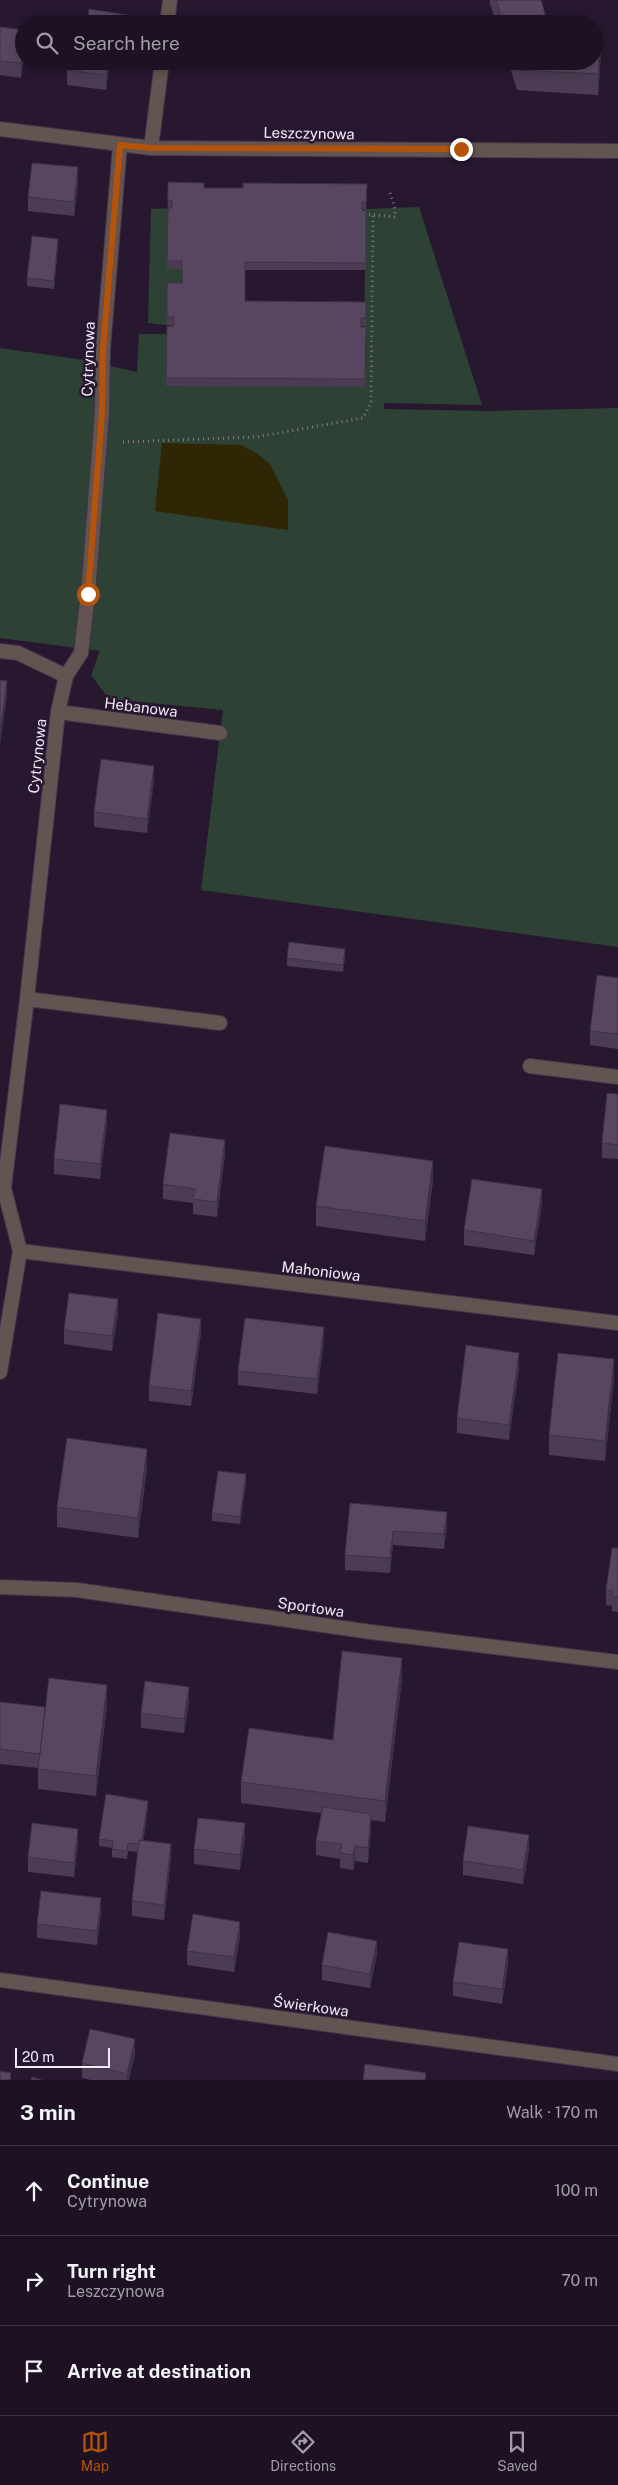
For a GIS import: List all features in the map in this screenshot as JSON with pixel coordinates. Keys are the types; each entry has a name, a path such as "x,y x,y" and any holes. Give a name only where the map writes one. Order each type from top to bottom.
{"street":[{"path":"168,15 170,0"},
{"path":"151,148 161,70"},
{"name":"Leszczynowa","path":"0,130 151,148 618,151"},
{"name":"Cytrynowa","path":"0,1372 20,1251 4,1188 27,999 58,712 66,676 81,653 88,594 102,412 103,349 120,145"},
{"path":"0,650 18,653 66,676"},
{"name":"Hebanowa","path":"58,712 220,733"},
{"path":"27,999 220,1023"},
{"path":"530,1066 618,1077"},
{"name":"Mahoniowa","path":"20,1251 618,1323"},
{"name":"Sportowa","path":"0,1587 77,1590 371,1632 618,1662"},
{"name":"Świerkowa","path":"0,1980 618,2064"}],"path":[{"path":"362,214 395,217 395,209 389,190"},
{"path":"120,442 256,437 363,418 371,403 373,215"}],"green space":[{"path":"419,207 482,405 384,403 384,409 488,411 618,408 618,947 201,890 223,710 109,699 91,675 100,651 0,638 0,348 84,360 137,372 139,334 167,334 363,386 366,209"},
{"path":"172,208 182,269 182,291 167,325 148,323 151,209"}],"sand":[{"path":"162,443 242,445 259,455 270,464 288,500 288,530 155,511"}],"building":[{"path":"496,0 541,0 545,15 500,15"},
{"path":"89,9 128,15 88,15"},
{"path":"0,27 15,29 15,62 0,61"},
{"path":"67,70 107,70 106,75"},
{"path":"517,70 598,70 598,74"},
{"path":"32,163 78,167 74,202 28,197"},
{"path":"168,182 204,183 204,188 243,188 243,183 367,184 366,202 362,202 362,210 366,210 366,263 245,262 245,301 366,302 366,318 361,318 361,327 366,327 365,379 166,378 167,326 174,326 174,317 167,317 167,283 182,283 182,261 167,261 168,208 172,208 172,201 168,201"},
{"path":"32,236 58,239 54,281 27,278"},
{"path":"0,680 7,681 0,733"},
{"path":"101,759 154,766 147,819 94,812"},
{"path":"289,942 345,949 343,965 287,958"},
{"path":"597,975 618,978 618,1034 590,1031"},
{"path":"607,1093 618,1094 618,1145 602,1143"},
{"path":"60,1104 107,1110 100,1164 54,1159"},
{"path":"170,1133 225,1140 217,1202 193,1199 195,1189 163,1184"},
{"path":"325,1146 433,1161 425,1221 316,1206"},
{"path":"472,1179 542,1189 534,1241 464,1230"},
{"path":"69,1293 118,1299 112,1336 64,1330"},
{"path":"158,1313 201,1319 191,1391 149,1386"},
{"path":"245,1318 324,1327 317,1379 238,1371"},
{"path":"466,1345 519,1353 509,1425 457,1418"},
{"path":"558,1353 614,1359 605,1441 549,1435"},
{"path":"67,1438 147,1449 138,1518 57,1507"},
{"path":"218,1471 246,1474 240,1517 212,1513"},
{"path":"350,1503 447,1512 444,1534 393,1531 390,1558 345,1555"},
{"path":"612,1548 618,1548 618,1597 612,1596 613,1591 606,1590"},
{"path":"342,1651 402,1658 385,1801 241,1782 249,1728 333,1740"},
{"path":"49,1678 107,1685 96,1776 38,1769"},
{"path":"145,1681 189,1687 184,1719 141,1713"},
{"path":"0,1702 45,1707 40,1754 0,1749"},
{"path":"106,1794 148,1801 142,1840 139,1840 139,1844 128,1843 127,1851 112,1849 113,1841 99,1839"},
{"path":"323,1807 371,1814 368,1848 355,1846 353,1855 340,1853 342,1844 316,1841"},
{"path":"198,1818 245,1823 240,1855 194,1849"},
{"path":"32,1823 78,1829 74,1863 28,1857"},
{"path":"468,1826 529,1835 523,1870 463,1861"},
{"path":"139,1840 171,1844 164,1905 132,1901"},
{"path":"41,1891 101,1898 97,1931 37,1924"},
{"path":"193,1914 240,1922 234,1957 187,1951"},
{"path":"328,1932 377,1941 370,1974 322,1965"},
{"path":"459,1942 508,1949 502,1989 453,1982"},
{"path":"90,2029 135,2039 127,2074 82,2063"},
{"path":"365,2064 426,2073 425,2080 363,2080"},
{"path":"0,2071 11,2073 10,2080 0,2080"},
{"path":"32,2077 42,2080 31,2080"}],"route":[{"path":"88,594 102,412 103,349 120,145 151,148 461,149"}]}
